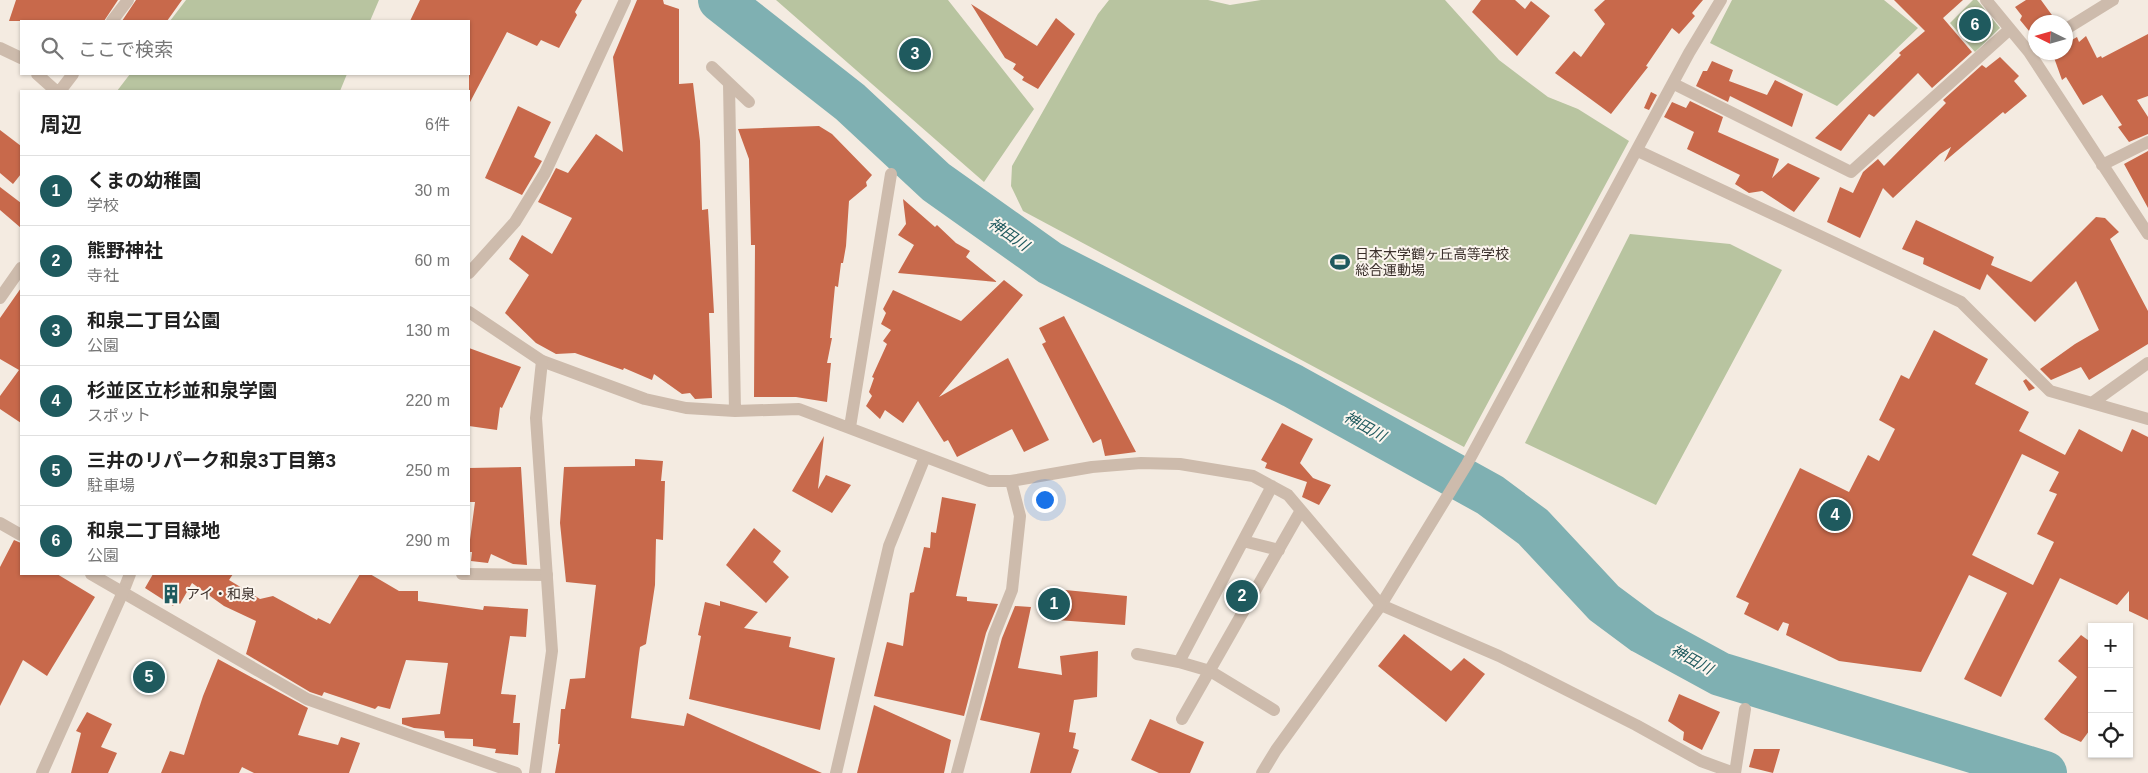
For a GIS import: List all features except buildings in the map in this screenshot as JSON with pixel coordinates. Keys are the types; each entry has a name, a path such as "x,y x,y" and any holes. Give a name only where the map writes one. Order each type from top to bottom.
{"street":[{"path":"113,20 128,0"},
{"path":"470,272 515,222 545,173 625,0"},
{"path":"1262,773 1276,750 1381,605 1468,464 1721,0"},
{"path":"1986,0 2010,29 2028,46"},
{"path":"2073,25 2113,0"},
{"path":"1674,84 1851,172 2010,29"},
{"path":"0,48 20,58"},
{"path":"2038,60 2102,165 2148,234"},
{"path":"712,67 749,102"},
{"path":"38,75 55,90"},
{"path":"61,90 72,75"},
{"path":"729,84 735,411"},
{"path":"2102,165 2148,142"},
{"path":"1638,152 1961,302 2050,391 2148,419"},
{"path":"850,427 891,174"},
{"path":"0,298 20,269"},
{"path":"470,313 542,361 645,399 686,408 735,411 799,409 850,427 973,477 989,481 1011,481 1092,467 1141,463 1180,464 1252,476 1288,495 1300,512 1381,605 1499,656 1636,725 1718,770 1735,773 1745,709"},
{"path":"535,773 552,651 536,418 542,361"},
{"path":"2092,403 2148,363"},
{"path":"836,773 889,546 925,457"},
{"path":"957,773 994,635 1012,590 1020,516 1011,481"},
{"path":"1179,662 1272,486"},
{"path":"1182,719 1300,512"},
{"path":"0,522 20,534"},
{"path":"1243,541 1279,550"},
{"path":"470,574 547,575"},
{"path":"92,575 307,699 516,773"},
{"path":"42,773 130,575"},
{"path":"1137,654 1179,662 1210,671 1274,710"}],"green space":[{"path":"186,0 379,0 370,20 171,20"},
{"path":"776,0 948,0 1034,109 984,182"},
{"name":"日本大学鶴ヶ丘高等学校 総合運動場","path":"1109,0 1208,0 1230,5 1261,0 1445,0 1499,60 1548,97 1578,109 1629,141 1464,447 1023,211 1011,186 1012,166 1098,14"},
{"path":"1732,0 1884,0 1918,28 1837,106 1710,43"},
{"path":"1973,0 1977,0 2000,28 1975,52 1950,23"},
{"path":"129,75 347,75 340,90 118,90"},
{"path":"1630,234 1730,244 1782,270 1656,505 1525,443"}],"waterway":[{"name":"神田川","path":"720,0 850,102 936,182 1050,263 1293,386 1490,495 1533,527 1604,603 1643,632 1720,674 2045,773"}],"place":[{"name":"和泉二丁目緑地","path":"1975,25"},
{"name":"和泉二丁目公園","path":"915,54"},
{"name":"日本大学鶴ヶ丘高等学校 総合運動場","path":"1340,262"},
{"name":"杉並区立杉並和泉学園","path":"1835,515"},
{"name":"アイ・和泉","path":"171,594"},
{"name":"熊野神社","path":"1242,596"},
{"name":"くまの幼稚園","path":"1054,604"},
{"name":"三井のリパーク和泉3丁目第3","path":"149,677"}]}
